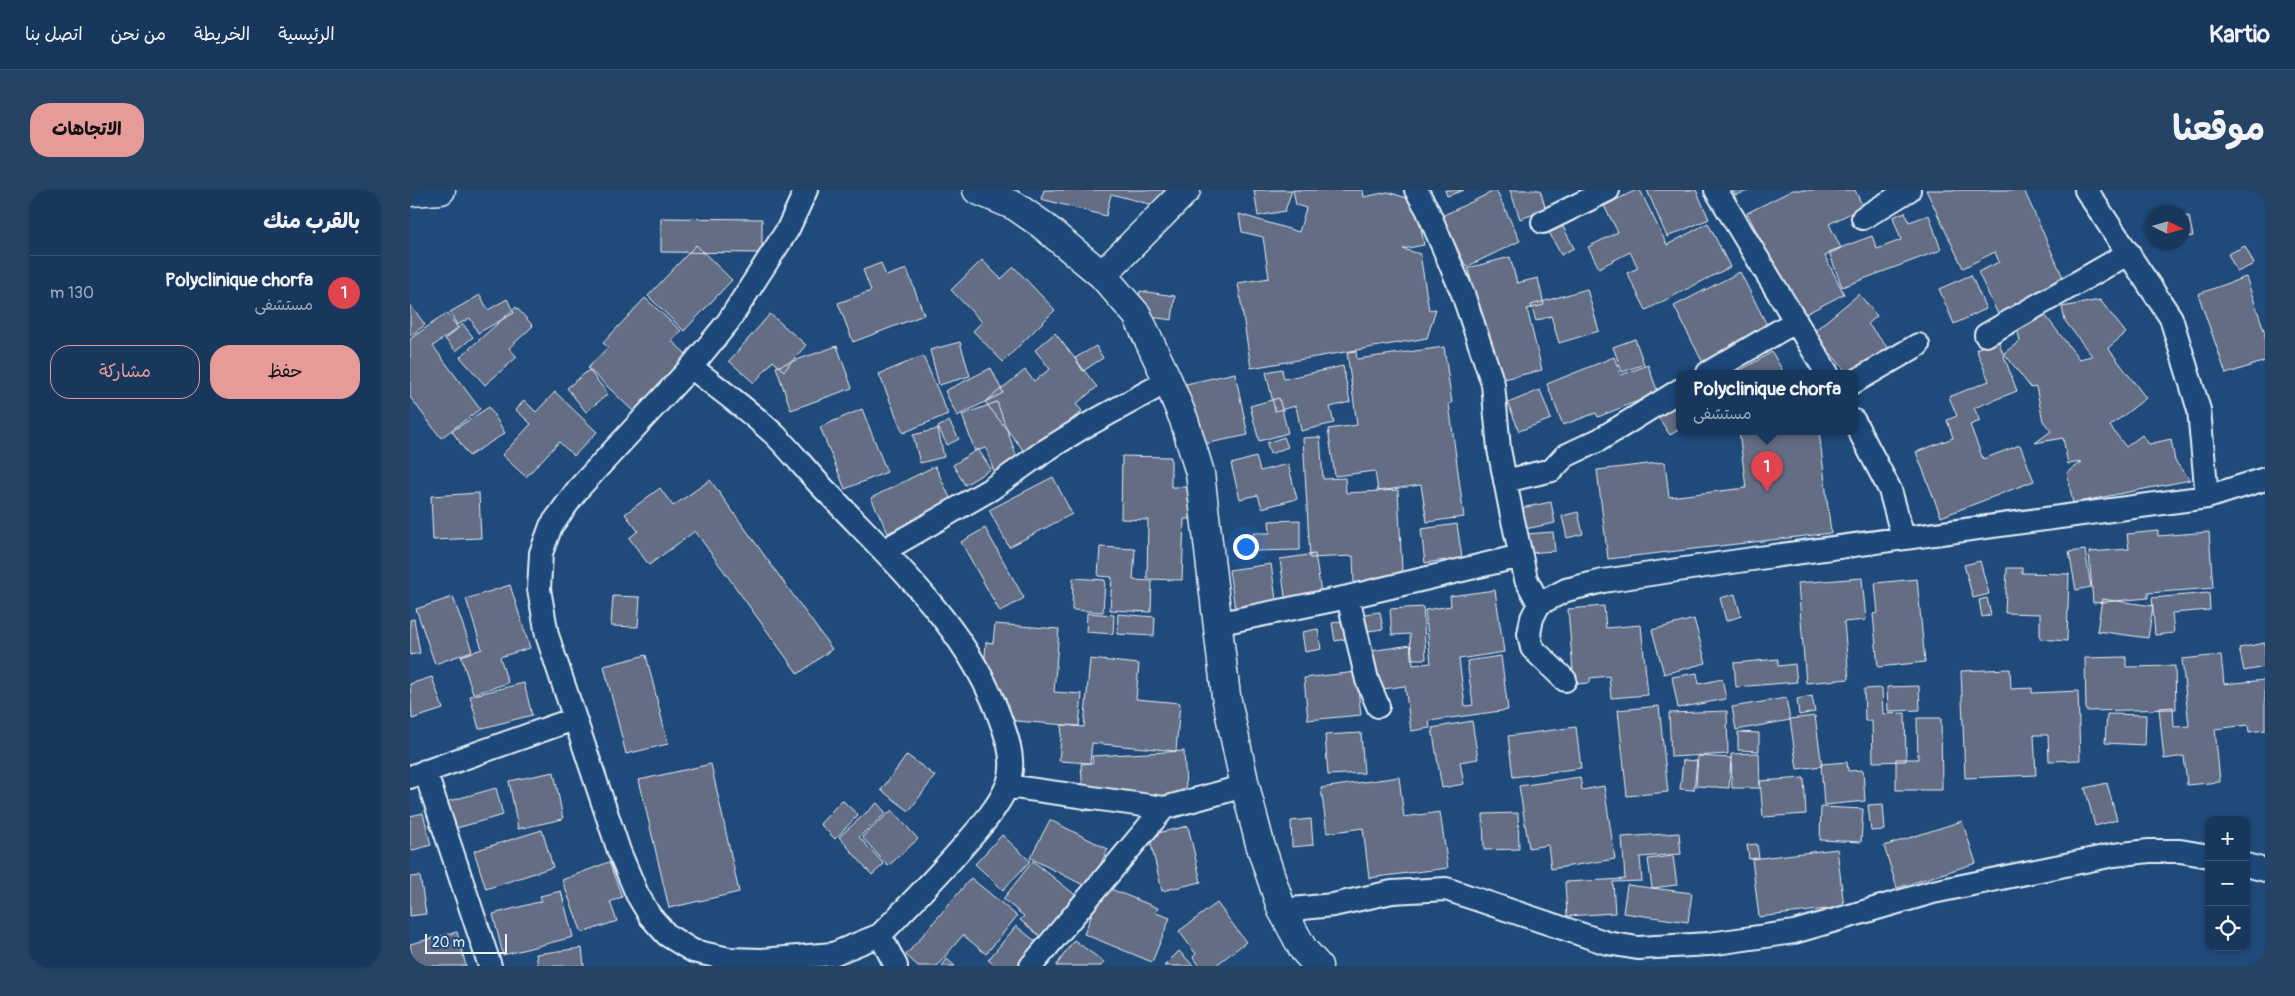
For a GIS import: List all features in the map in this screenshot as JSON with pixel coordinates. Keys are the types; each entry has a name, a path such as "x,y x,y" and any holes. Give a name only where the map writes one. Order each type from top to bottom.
{"street":[{"path":"410,192 441,190"},
{"path":"691,366 775,435 831,497 884,550 954,631 981,676 997,708 1008,740 1012,764 1007,786 989,816 977,831 940,874 880,935 833,954 762,960 728,959 693,951 667,935 650,916 637,894 619,851 548,635 539,589 541,553 551,526 578,489 691,366 728,322 788,229 806,190"},
{"path":"977,190 1015,206 1041,224 1102,275 1137,315 1168,381 1184,420 1200,473 1208,528 1216,624 1226,696 1245,786 1260,844 1282,910 1303,949 1318,966"},
{"path":"1102,275 1186,190"},
{"path":"1416,190 1427,209 1463,294 1493,384 1505,481 1526,579 1539,604"},
{"path":"1543,222 1608,190"},
{"path":"1716,190 1825,370"},
{"path":"1863,218 1909,190"},
{"path":"2086,190 2171,318 2200,410 2208,497"},
{"path":"1986,335 2129,253"},
{"path":"1713,370 1796,321"},
{"path":"1858,380 1918,345"},
{"path":"884,550 991,489 1082,428 1168,381"},
{"path":"1505,481 1552,470 1565,456 1599,440 1676,392"},
{"path":"1858,429 1890,490 1903,538"},
{"path":"1565,680 1532,648 1530,634 1532,618 1539,604 1566,590 1603,581 2208,497 2265,479"},
{"path":"1216,624 1348,597 1521,556"},
{"path":"1348,597 1367,680 1378,706"},
{"path":"490,966 417,774 574,718"},
{"path":"1007,786 1164,808 1245,786"},
{"path":"1030,966 1164,808"},
{"path":"1282,910 1332,905 1392,892 1446,889 1607,943 1638,948 1692,945 1794,932 1933,892 2114,855 2148,851 2180,851 2205,855"},
{"path":"2250,866 2265,870"},
{"path":"880,935 896,966"}],"building":[{"path":"1044,190 1182,190 1176,211 1111,194 1106,216 1041,199"},
{"path":"1254,190 1292,190 1285,211 1258,216"},
{"path":"1293,190 1363,190 1364,197 1388,192 1416,201 1424,245 1403,249 1420,254 1429,310 1436,309 1427,338 1251,368 1238,283 1269,278 1263,237 1242,232 1239,214 1299,232 1306,208 1296,205"},
{"path":"1445,190 1464,190 1447,196"},
{"path":"1496,190 1520,241 1466,267 1442,216"},
{"path":"1510,190 1540,190 1546,210 1520,219"},
{"path":"1636,190 1640,190 1667,245 1708,223 1730,267 1646,310 1627,273 1638,268 1630,252 1599,268 1588,247 1618,232 1604,206"},
{"path":"1647,190 1696,190 1709,219 1667,237"},
{"path":"1733,190 1752,190 1735,195"},
{"path":"1793,190 1855,190 1863,207 1829,224 1841,248 1825,256 1844,294 1800,317 1747,213"},
{"path":"1926,190 2024,190 2065,282 1998,314 1978,272 1999,262 1995,252 1963,268"},
{"path":"1905,212 1909,222 1929,215 1941,250 1842,287 1829,252 1872,236 1877,249 1901,240 1893,217"},
{"path":"661,218 762,219 762,253 661,252"},
{"path":"1560,221 1574,248 1561,255 1547,228"},
{"path":"2190,221 2193,236 2190,237"},
{"path":"696,245 732,280 684,331 648,296"},
{"path":"2245,246 2254,264 2237,272 2228,254"},
{"path":"1510,257 1517,283 1538,278 1544,305 1527,309 1542,370 1496,381 1468,268"},
{"path":"982,260 1001,279 1014,267 1055,310 1003,362 973,331 982,322 951,290"},
{"path":"881,263 886,276 907,269 924,315 853,342 838,303 871,291 863,270"},
{"path":"1740,272 1772,335 1706,369 1674,306"},
{"path":"1971,275 1986,309 1954,324 1939,289"},
{"path":"2246,277 2265,333 2265,361 2226,374 2198,294"},
{"path":"1587,289 1599,331 1559,343 1551,316 1536,321 1531,305"},
{"path":"1140,291 1175,296 1172,320 1137,315"},
{"path":"1859,294 1877,316 1868,324 1888,348 1858,373 1858,370 1845,370 1813,332"},
{"path":"480,295 488,310 507,299 514,313 478,333 470,318 457,325 450,312"},
{"path":"645,298 681,331 672,341 687,355 634,412 588,368 608,347 603,343"},
{"path":"2100,300 2126,333 2108,348 2146,398 2110,426 2126,447 2142,435 2149,444 2171,439 2175,461 2190,480 2073,503 2067,473 2082,462 2068,464 2063,438 2035,443 2051,431 2043,421 2036,387 2031,388 2004,353 2020,341 2017,328 2041,310 2079,359 2092,356 2065,321 2062,307"},
{"path":"410,304 425,325 410,336"},
{"path":"516,307 533,326 509,348 517,357 485,385 460,357"},
{"path":"447,313 458,328 433,346 480,409 441,438 410,397 410,339"},
{"path":"770,314 806,345 784,371 773,361 754,383 729,361"},
{"path":"463,324 473,337 456,351 445,339"},
{"path":"1055,333 1097,387 1076,404 1082,411 1066,424 1079,440 1040,471 985,402 1025,370 1034,381 1050,369 1035,350"},
{"path":"1635,339 1644,364 1622,372 1613,347"},
{"path":"1998,340 2017,391 1974,408 1980,421 1970,425 1983,459 2020,445 2034,481 1941,517 1916,452 1953,438 1947,420 1957,416 1949,397 1989,381 1976,349"},
{"path":"960,342 970,376 939,385 930,350"},
{"path":"837,346 852,388 791,410 776,367"},
{"path":"1096,346 1103,358 1083,371 1075,358"},
{"path":"1444,347 1452,403 1449,404 1464,517 1427,522 1421,485 1378,491 1375,471 1335,476 1328,429 1357,425 1347,352 1356,351 1357,359"},
{"path":"1772,352 1782,370 1741,370"},
{"path":"923,356 948,414 903,433 879,374"},
{"path":"1614,357 1621,375 1648,365 1658,393 1598,417 1596,413 1563,425 1547,384"},
{"path":"1343,366 1350,402 1330,407 1334,423 1301,431 1296,406 1275,411 1266,372 1282,369 1284,379"},
{"path":"991,368 1003,393 957,416 945,391"},
{"path":"589,370 608,394 586,412 567,388"},
{"path":"1235,373 1248,435 1199,445 1186,384"},
{"path":"1540,390 1551,419 1519,431 1508,403"},
{"path":"555,392 597,432 574,456 559,442 526,477 502,455 531,424 516,410 524,400 536,412"},
{"path":"1279,398 1288,433 1259,441 1250,406"},
{"path":"997,402 1019,463 994,472 986,448 975,451 962,415"},
{"path":"1676,404 1676,431 1670,435 1656,414"},
{"path":"489,407 505,433 469,456 452,431"},
{"path":"862,409 887,472 845,489 820,427"},
{"path":"949,421 959,439 947,445 938,427"},
{"path":"938,429 944,457 920,463 913,435"},
{"path":"1739,435 1819,435 1831,533 1608,559 1597,470 1665,462 1669,497 1746,488"},
{"path":"1284,437 1288,447 1270,454 1267,443"},
{"path":"1320,437 1323,479 1345,478 1346,493 1398,490 1403,590 1373,582 1354,583 1353,556 1310,558 1303,438"},
{"path":"978,449 991,469 965,485 953,465"},
{"path":"1122,456 1171,457 1171,487 1192,487 1192,519 1184,519 1182,580 1147,579 1148,520 1121,519"},
{"path":"1256,457 1260,471 1288,464 1297,499 1262,508 1258,495 1240,499 1231,464"},
{"path":"935,466 952,502 888,533 871,498"},
{"path":"1053,477 1072,514 1009,547 989,510"},
{"path":"710,480 832,649 798,674 695,531 649,565 629,538 638,531 625,514 660,488 673,506"},
{"path":"479,493 481,538 433,540 431,496"},
{"path":"1551,502 1555,523 1520,530 1516,509"},
{"path":"1578,512 1583,534 1567,538 1562,516"},
{"path":"1300,520 1300,550 1254,551 1253,533 1270,533 1269,521"},
{"path":"1457,524 1464,572 1447,574 1445,560 1425,563 1421,529"},
{"path":"985,528 1024,598 1000,612 961,542"},
{"path":"2158,531 2158,536 2209,532 2213,588 2148,593 2148,598 2093,603 2089,552 2129,549 2127,534"},
{"path":"1553,532 1555,551 1527,553 1526,534"},
{"path":"1100,547 1135,549 1133,580 1152,581 1151,612 1110,610 1112,577 1098,576"},
{"path":"2085,550 2091,587 2076,590 2069,552"},
{"path":"1315,554 1322,599 1286,604 1280,559"},
{"path":"1980,561 1989,594 1973,598 1964,565"},
{"path":"1271,564 1277,607 1238,628 1229,570"},
{"path":"2007,568 2022,568 2022,573 2069,574 2067,641 2040,639 2040,614 2005,613"},
{"path":"1073,578 1105,580 1103,612 1072,610"},
{"path":"1862,578 1866,620 1844,622 1849,679 1806,683 1798,583"},
{"path":"1917,579 1925,662 1878,667 1873,614 1878,613 1875,583"},
{"path":"510,585 530,648 500,657 508,683 473,694 461,656 482,649 466,599"},
{"path":"1495,590 1504,652 1459,659 1465,706 1473,705 1467,661 1501,656 1508,710 1429,721 1430,728 1411,731 1405,686 1376,690 1370,651 1411,645 1413,665 1431,663 1425,610 1451,606 1450,596"},
{"path":"2209,593 2210,610 2172,613 2174,633 2155,635 2152,598"},
{"path":"1735,594 1741,616 1726,621 1720,598"},
{"path":"613,596 640,597 638,627 611,626"},
{"path":"453,597 472,651 435,664 416,609"},
{"path":"1987,598 1991,615 1982,617 1979,600"},
{"path":"2102,599 2153,606 2148,638 2097,631"},
{"path":"1604,606 1606,628 1641,625 1648,695 1611,698 1609,676 1590,678 1590,683 1574,684 1568,609"},
{"path":"1423,607 1426,659 1411,659 1410,634 1392,635 1390,609"},
{"path":"1380,612 1383,629 1360,632 1357,615"},
{"path":"1087,613 1114,615 1113,634 1086,632"},
{"path":"1118,614 1155,617 1154,636 1117,634"},
{"path":"414,619 420,653 410,655 410,620"},
{"path":"1694,619 1706,663 1664,674 1652,630"},
{"path":"1342,621 1345,639 1335,641 1332,623"},
{"path":"995,624 1059,629 1054,692 1082,694 1079,726 1004,720 1006,701 982,699 986,642 993,643"},
{"path":"1318,629 1321,649 1305,652 1302,632"},
{"path":"2265,643 2265,667 2244,671 2239,648"},
{"path":"646,655 668,744 626,754 604,666"},
{"path":"2221,655 2224,684 2265,680 2265,730 2249,732 2248,725 2215,729 2220,782 2187,785 2184,756 2164,759 2159,708 2173,707 2174,727 2189,726 2182,659"},
{"path":"2126,657 2126,667 2175,666 2176,709 2086,711 2085,658"},
{"path":"1090,659 1139,664 1136,699 1180,703 1176,751 1092,743 1090,763 1059,761 1062,725 1084,727"},
{"path":"1778,659 1778,666 1795,664 1797,682 1736,687 1734,663"},
{"path":"2010,669 2011,689 2032,688 2032,693 2078,691 2080,760 2049,761 2048,735 2034,735 2036,775 1965,778 1961,671"},
{"path":"1356,672 1361,715 1308,720 1304,678"},
{"path":"1697,673 1699,684 1722,679 1726,699 1678,708 1672,677"},
{"path":"432,677 443,709 412,719 410,684"},
{"path":"524,683 532,715 479,729 470,696"},
{"path":"1919,686 1920,710 1888,711 1887,687"},
{"path":"1882,688 1883,714 1905,713 1906,761 1873,762 1872,721 1865,721 1864,689"},
{"path":"1812,696 1815,712 1799,715 1797,699"},
{"path":"1786,698 1790,720 1736,730 1732,707"},
{"path":"1659,706 1668,792 1627,796 1618,710"},
{"path":"1727,711 1728,754 1671,757 1669,713"},
{"path":"2107,714 2146,715 2145,745 2105,743"},
{"path":"1815,716 1822,766 1797,769 1790,719"},
{"path":"1917,718 1941,718 1942,790 1896,790 1896,759 1918,759"},
{"path":"1472,721 1478,759 1460,762 1464,784 1442,788 1432,728"},
{"path":"1576,727 1581,768 1513,777 1508,736"},
{"path":"1738,732 1759,733 1759,751 1738,750"},
{"path":"1361,733 1364,773 1328,775 1325,735"},
{"path":"1184,751 1187,804 1084,811 1081,764 1093,763 1092,756"},
{"path":"1759,753 1760,788 1732,788 1731,754"},
{"path":"907,755 935,776 909,811 881,790"},
{"path":"1698,756 1731,758 1729,788 1696,786"},
{"path":"1683,760 1697,761 1694,790 1680,789"},
{"path":"1847,762 1848,771 1863,770 1865,801 1824,805 1821,764"},
{"path":"711,764 739,892 669,908 639,780"},
{"path":"554,772 563,819 518,829 509,781"},
{"path":"1399,777 1404,817 1440,812 1448,868 1369,878 1363,828 1327,833 1321,788"},
{"path":"1580,777 1582,790 1604,786 1615,859 1551,869 1548,845 1529,848 1519,786"},
{"path":"1804,778 1806,814 1763,817 1760,781"},
{"path":"2107,783 2117,820 2095,826 2085,788"},
{"path":"496,788 503,815 453,829 446,802"},
{"path":"842,800 858,815 835,839 820,824"},
{"path":"877,803 886,813 859,837 884,864 872,875 839,837"},
{"path":"1883,804 1885,830 1871,831 1868,805"},
{"path":"1821,807 1863,809 1861,842 1820,840"},
{"path":"892,810 918,839 888,866 862,837"},
{"path":"423,813 431,845 410,851 410,816"},
{"path":"1518,813 1519,849 1484,850 1483,814"},
{"path":"1311,819 1313,845 1292,847 1291,821"},
{"path":"1050,820 1108,849 1089,888 1030,858"},
{"path":"1962,821 1976,863 1897,888 1884,846"},
{"path":"1188,826 1201,882 1162,891 1149,835"},
{"path":"542,830 553,867 486,889 474,851"},
{"path":"1679,833 1681,854 1640,857 1642,881 1613,882 1615,913 1567,916 1565,882 1625,879 1622,837"},
{"path":"1002,835 1030,861 1003,890 975,864"},
{"path":"1757,844 1759,858 1749,859 1747,845"},
{"path":"1837,849 1844,907 1759,917 1752,859"},
{"path":"1673,856 1677,885 1652,888 1648,859"},
{"path":"1033,861 1079,898 1045,940 1020,920 1024,916 1003,899"},
{"path":"609,862 622,897 610,902 617,921 582,933 562,880"},
{"path":"420,876 426,914 410,916 410,877"},
{"path":"971,878 1017,916 986,954 963,935 937,966 918,966 906,955"},
{"path":"1627,885 1692,893 1688,922 1623,913"},
{"path":"1103,886 1158,908 1156,913 1170,918 1152,962 1084,934"},
{"path":"561,891 573,937 503,955 493,914 542,901 540,896"},
{"path":"1217,903 1246,942 1215,966 1200,966 1193,957 1196,954 1179,931"},
{"path":"1016,926 1043,947 1028,966 996,966 988,960"},
{"path":"457,932 466,966 413,966 410,944"},
{"path":"1074,940 1104,962 1101,966 1056,966"},
{"path":"582,948 584,966 538,966 536,954"},
{"path":"1179,951 1194,966 1164,966"},
{"path":"947,959 955,966 942,966"}],"place":[{"name":"Polyclinique chorfa","path":"1767,492"}]}
